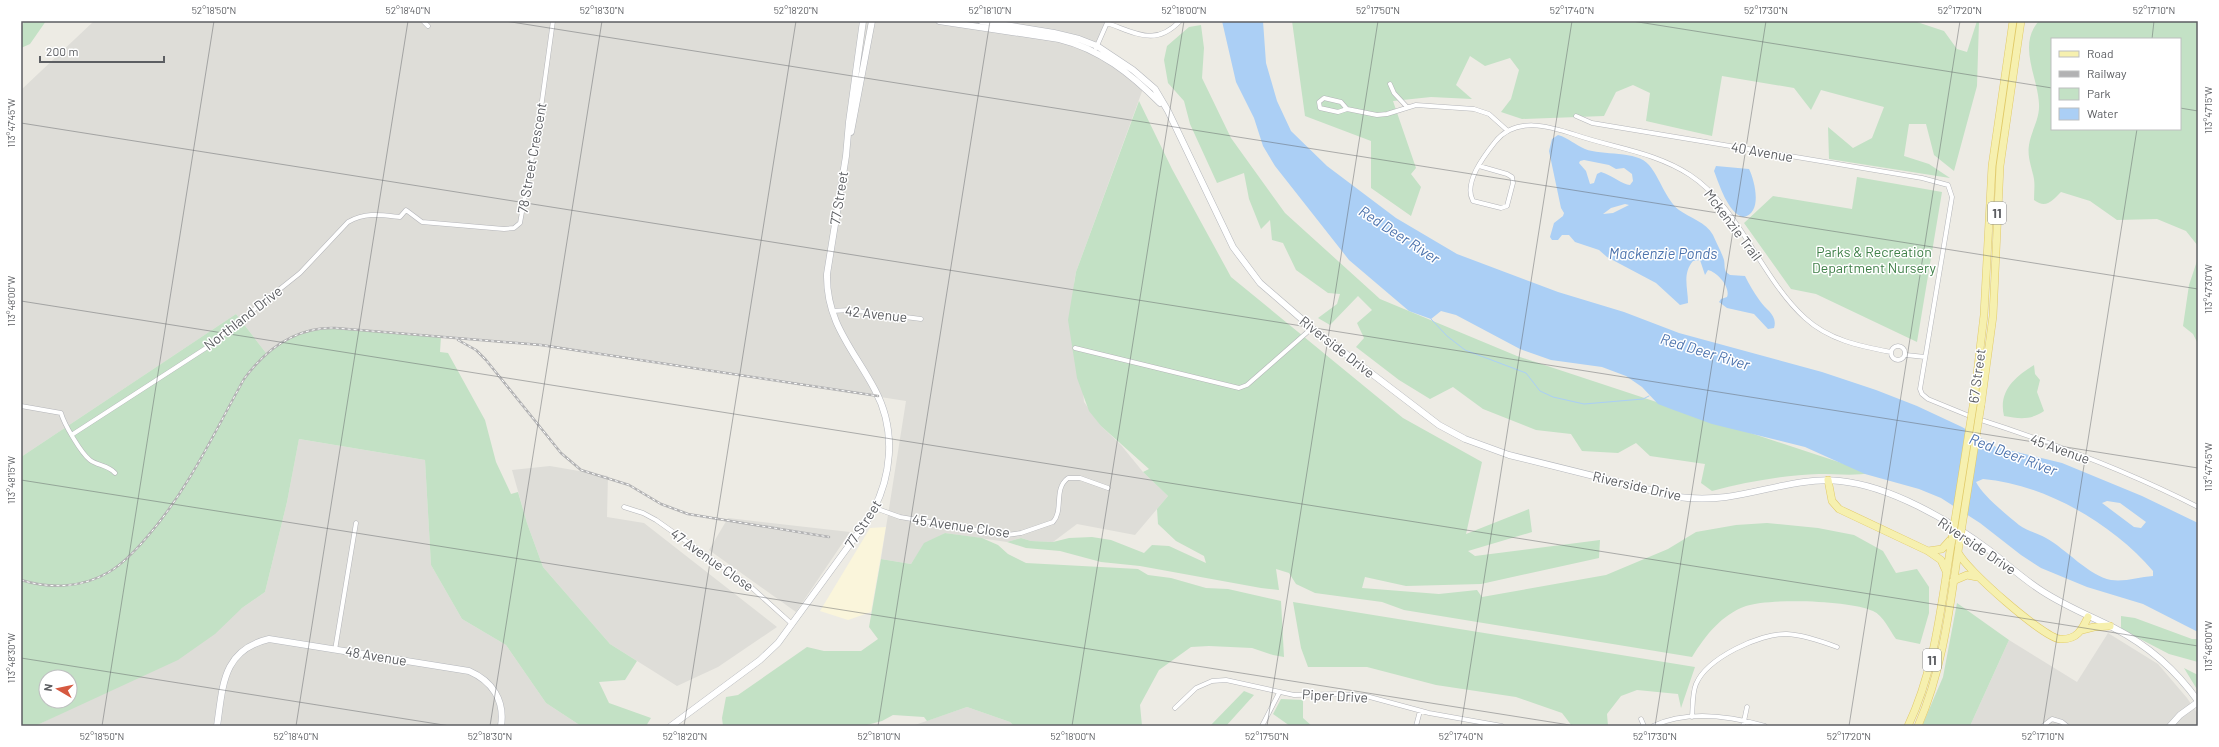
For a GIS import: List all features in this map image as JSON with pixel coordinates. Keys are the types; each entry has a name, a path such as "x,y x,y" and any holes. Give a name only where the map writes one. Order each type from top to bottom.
{"main road":[{"name":"77 Street","path":"671,726 760,660 778,643 875,508 884,488 889,466 890,446 887,423 875,390 838,330 828,299 827,274 847,145 863,21"},
{"name":"77 Street","path":"847,145 854,120 872,21"},
{"name":"Riverside Drive","path":"939,21 1059,39 1095,49"},
{"name":"Riverside Drive","path":"981,21 1062,34 1095,49 1128,72 1168,110 1233,247 1260,283 1312,328 1439,425 1475,443 1509,455 1660,493 1698,499 1727,497 1811,481 1828,480 1840,481 1878,490 1943,520 1989,550 2040,590 2088,617 2110,626 2144,646 2161,659 2181,678 2198,702"},
{"name":"67 Street","path":"1908,726 1926,683 1945,581 1974,400 1985,308 1992,166 2013,21"},
{"name":"67 Street","path":"1918,726 1934,685 1959,549 1982,405 1993,316 2000,166 2021,21"},
{"path":"1828,480 1832,501 1839,508 1928,551 1941,560 1946,571"},
{"path":"1928,551 1942,549 1952,539"},
{"path":"1959,549 1961,560 1979,578 2041,630 2055,639 2072,638 2082,630 2094,627 2110,626"},
{"path":"1953,583 1967,575 1979,578"},
{"path":"2082,630 2088,617"},
{"name":"48 Avenue","path":"217,726 225,673 238,653 254,643 269,639 469,671 479,676 493,688 500,701 501,726"},
{"path":"2170,726 2180,715 2198,702"}],"street":[{"path":"423,21 428,26"},
{"name":"78 Street Crescent","path":"406,210 422,222 442,225 504,229 514,228 520,223 541,108 553,21"},
{"path":"1095,49 1106,23 1155,37 1169,32 1180,21"},
{"path":"1390,84 1394,93 1407,107"},
{"path":"1347,109 1340,102 1324,98 1319,102 1322,108 1338,112 1347,109 1383,115 1407,107 1424,105 1479,110 1493,117 1508,131"},
{"name":"40 Avenue","path":"1576,116 1592,123 1922,178 1948,185 1952,197 1925,358"},
{"name":"Mckenzie Trail","path":"1479,166 1507,174 1512,177 1509,202 1505,207 1477,204 1472,200 1471,187 1479,166 1495,142 1508,131 1525,125 1541,125 1643,153 1681,170 1698,181 1713,194 1787,298 1805,318 1841,340 1890,352"},
{"name":"Northland Drive","path":"73,434 206,348 300,273 348,222 368,214 400,217 406,210"},
{"name":"42 Avenue","path":"831,312 850,310 920,319"},
{"path":"1075,348 1239,388 1247,385 1312,328"},
{"name":"Mckenzie Trail","path":"1890,352 1894,347 1899,346 1904,349 1906,355"},
{"name":"Mckenzie Trail","path":"1890,352 1891,357 1895,360 1901,359 1906,355 1925,358"},
{"name":"45 Avenue","path":"1925,358 1921,392 1925,397 1947,408 2082,457 2166,491 2198,508"},
{"path":"21,406 61,414 82,452 91,461 111,469 115,474"},
{"name":"45 Avenue Close","path":"875,508 906,518 1014,535 1053,522 1057,514 1062,484 1068,478 1080,478 1108,488"},
{"name":"47 Avenue Close","path":"624,507 643,513 662,525 751,587 793,624"},
{"path":"335,650 356,524"},
{"path":"1692,717 1694,689 1700,677 1710,667 1746,643 1765,636 1786,634 1808,638 1837,647"},
{"name":"Piper Drive","path":"1175,708 1196,688 1218,680 1235,680 1279,693 1302,695 1356,695 1420,711 1502,726"},
{"path":"1262,726 1279,693"},
{"path":"1743,726 1746,707"},
{"path":"1416,726 1420,711"},
{"path":"1653,726 1674,719 1692,717 1744,721 1765,726"},
{"path":"1641,719 1644,726"},
{"path":"2043,726 2047,721 2052,720 2062,722 2066,726"}],"shaded area":[{"path":"94,21 1107,21 1094,52 1144,86 1076,272 1074,283 1084,402 1101,426 1121,445 1143,472 1168,496 1135,535 1077,524 1053,542 1031,541 1021,538 1007,542 945,533 924,544 911,564 881,559 906,401 613,355 499,341 335,328 320,329 296,335 266,353 236,314 21,457 21,90"},
{"path":"299,439 425,460 431,565 462,619 506,645 546,703 581,726 35,726 70,709 78,709 78,705 242,608 265,592 287,502"},
{"path":"550,466 608,476 607,517 644,523 777,627 718,667 677,686 610,644 543,567 527,523 512,470"},
{"path":"728,518 850,532 796,612 709,550"},
{"path":"886,527 871,612 848,620 820,611 870,528"},
{"path":"2108,633 2158,664 2187,698 2198,714 2198,726 1970,726 2009,640 2077,682"},
{"path":"967,707 1010,722 1014,726 912,726"}],"green space":[{"path":"24,21 46,21 30,44 21,48 21,30"},
{"path":"1292,21 1914,21 1944,31 1957,49 1967,52 1977,21 1979,21 1977,86 1954,171 1934,155 1926,124 1909,124 1904,156 1929,164 1950,178 1829,159 1828,127 1853,148 1872,138 1884,107 1821,90 1811,110 1794,88 1722,76 1712,136 1646,121 1650,93 1633,85 1616,92 1604,116 1522,119 1501,112 1511,99 1519,70 1510,58 1485,66 1470,56 1456,85 1472,99 1431,97 1393,101 1416,168 1411,174 1421,187 1411,216 1371,188 1371,141 1305,116"},
{"path":"2039,21 2198,21 2198,246 2186,231 2157,219 2117,220 2090,201 2061,192 2049,203 2042,204 2034,200 2034,182 2029,158 2029,149 2030,140 2038,115 2039,104 2030,61 2030,40 2033,30"},
{"path":"1201,25 1204,48 1202,78 1231,138 1285,213 1380,299 1517,356 1872,473 1846,475 1819,474 1779,477 1712,491 1701,483 1705,464 1650,456 1636,443 1618,453 1582,451 1571,434 1536,430 1483,409 1453,387 1430,399 1399,380 1356,347 1364,338 1357,323 1372,310 1358,296 1330,325 1318,318 1337,304 1340,294 1328,293 1296,270 1283,243 1272,240 1270,220 1261,229 1249,199 1244,173 1217,183 1190,124 1184,101 1168,83 1164,60 1167,46 1189,27"},
{"path":"1139,101 1172,169 1231,277 1403,418 1482,462 1466,534 1529,509 1532,532 1468,551 1475,556 1600,540 1599,558 1481,584 1406,586 1365,577 1362,588 1439,594 1477,590 1482,597 1606,575 1668,549 1696,532 1736,525 1767,523 1818,528 1854,535 1883,551 1896,573 1917,569 1929,587 1929,613 1920,644 1896,639 1877,613 1862,607 1829,602 1773,602 1757,603 1746,606 1729,615 1715,627 1692,657 1404,610 1382,602 1315,593 1296,584 1289,573 1276,569 1279,590 1140,566 1101,562 1060,551 1026,548 1007,542 1021,538 1031,541 1053,542 1069,538 1092,537 1111,540 1144,553 1152,545 1169,546 1206,563 1204,556 1176,541 1158,524 1157,509 1168,496 1143,472 1149,469 1101,426 1089,411 1077,378 1068,320 1076,272"},
{"name":"Parks & Recreation Department Nursery","path":"1857,177 1942,192 1917,342 1816,294 1791,289 1744,223 1773,196 1852,209"},
{"path":"2198,258 2198,344 2193,334 2183,326 2189,285"},
{"path":"236,314 266,353 290,338 316,330 335,328 441,336 440,352 448,353 485,420 496,462 511,494 518,492 527,523 543,567 610,644 637,661 625,680 599,682 609,703 651,718 646,726 581,726 546,703 506,645 462,619 431,565 425,460 299,439 287,502 265,592 242,608 215,634 178,660 78,706 78,669 38,669 38,709 72,709 35,726 21,726 21,457"},
{"path":"2034,365 2035,374 2040,380 2037,392 2044,411 2035,416 2025,418 2004,416 2003,399 2006,392 2020,375"},
{"path":"945,533 982,538 998,545 1008,554 1026,563 1138,569 1148,575 1171,578 1206,588 1228,589 1281,601 1284,657 1252,648 1209,646 1191,647 1159,670 1140,705 1142,726 1014,726 1010,722 967,707 927,721 924,717 893,715 882,721 863,726 723,726 722,718 726,697 738,695 807,647 824,651 861,651 878,639 869,627 881,559 911,564 924,543"},
{"path":"1293,602 1695,667 1681,708 1678,694 1637,690 1621,696 1607,714 1608,726 1572,726 1562,713 1516,697 1436,685 1367,667 1308,667 1301,648"},
{"path":"1957,603 2009,640 1970,726 1922,726 1943,677"},
{"path":"2121,616 2135,618 2192,639 2198,639 2198,662 2169,654 2121,629"},
{"path":"2184,668 2198,675 2198,691"},
{"path":"1244,691 1254,695 1226,726 1210,726"},
{"path":"1281,699 1303,700 1303,718 1312,726 1290,726 1273,714"}],"water":[{"name":"Red Deer River","path":"1222,21 1263,21 1266,63 1277,101 1291,131 1327,166 1396,218 1457,254 1558,292 1624,312 1679,333 1822,372 1876,390 1917,406 1962,427 1996,447 2062,463 2142,496 2198,523 2198,632 2143,604 2087,587 2041,568 2021,555 1980,523 1941,498 1919,489 1865,474 1805,447 1712,424 1671,409 1658,404 1642,387 1626,376 1602,367 1551,360 1520,349 1456,315 1441,311 1431,319 1409,311 1349,260 1275,166 1263,146 1254,118 1236,82","holes":["1983,479 2006,482 2030,489 2076,509 2098,523 2137,554 2153,571 2153,576 2127,580 2111,580 2094,573 2054,543 2043,536 2022,527 2008,516 1989,499 1979,487 1976,482","2107,501 2120,503 2146,522 2141,528 2134,527 2102,503"]},
{"name":"Mackenzie Ponds","path":"1558,135 1585,149 1628,155 1644,160 1653,170 1674,206 1683,213 1702,223 1713,235 1723,257 1726,272 1730,275 1745,276 1762,304 1773,316 1775,323 1774,328 1768,329 1754,314 1727,308 1719,302 1721,299 1727,297 1727,289 1722,280 1712,271 1708,270 1705,275 1700,260 1693,261 1690,266 1686,281 1688,303 1680,305 1656,283 1607,257 1599,250 1575,242 1569,235 1562,235 1558,240 1552,240 1550,237 1554,223 1563,216 1564,213 1561,208 1549,151 1552,139","holes":["1584,160 1609,165 1616,169 1624,168 1632,174 1633,181 1630,185 1627,185 1601,172 1597,174 1594,183 1590,184 1586,171 1579,163 1580,161","1625,204 1629,205 1613,213 1603,214 1611,208"]},
{"path":"1716,166 1749,169 1756,196 1753,210 1749,215 1743,217 1733,210 1721,190 1714,171"}],"waterway":[{"path":"1431,319 1447,336 1465,350 1526,373 1540,391 1553,397 1584,404 1643,399 1649,396"}],"railway":[{"path":"21,580 54,586 77,584 99,577 109,572 125,560 162,519 188,481 244,379 272,349 307,331 335,328 541,345 878,396"},
{"path":"458,340 476,350 486,360 561,453 581,470 629,485 661,504 688,514 829,537"}]}
